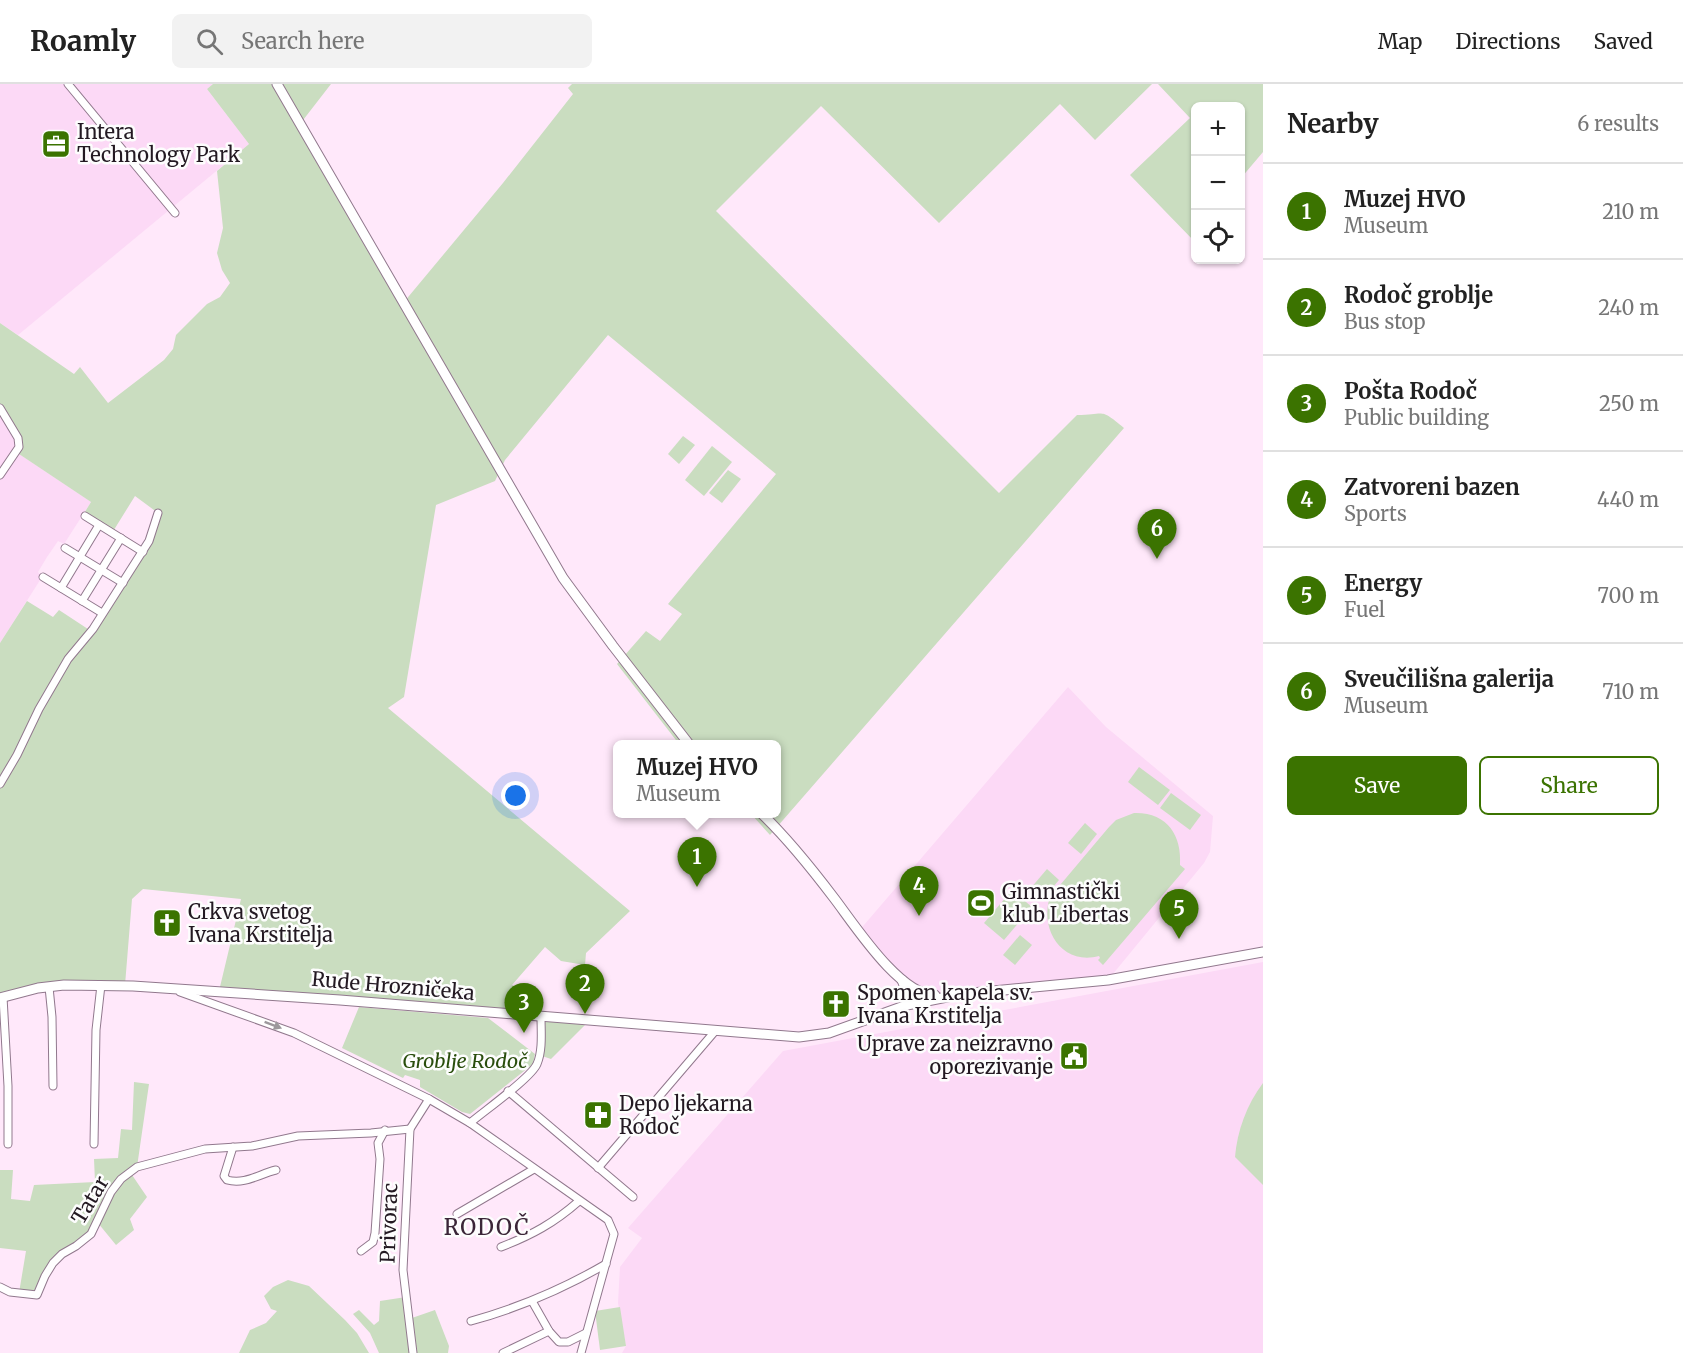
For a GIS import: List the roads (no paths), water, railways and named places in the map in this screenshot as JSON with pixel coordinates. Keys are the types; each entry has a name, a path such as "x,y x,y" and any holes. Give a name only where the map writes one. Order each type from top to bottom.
{"street":[{"path":"68,84 175,213"},
{"path":"277,84 563,578 686,740"},
{"path":"0,408 18,438 19,447 0,475"},
{"path":"0,784 68,659 83,643 143,552 158,513"},
{"path":"85,516 143,552"},
{"path":"61,588 99,525"},
{"path":"82,601 121,538"},
{"path":"65,548 123,584"},
{"path":"43,577 102,613"},
{"path":"766,818 821,881 868,945 913,988 930,995 1108,980 1263,952"},
{"path":"899,975 911,1004"},
{"path":"94,1144 95,1046 101,985"},
{"name":"Rude Hrozničeka","path":"8,1144 8,1086 2,997 49,987 101,985 264,994 799,1037 813,1037 893,1009 958,994"},
{"path":"49,987 53,1086"},
{"path":"911,1004 916,997 913,988"},
{"path":"174,989 294,1033 429,1100 470,1123 608,1220 614,1229 614,1234 581,1353"},
{"path":"874,1017 887,1015 902,1017"},
{"path":"470,1123 530,1075 537,1064 540,1051 541,1017"},
{"path":"598,1168 716,1030"},
{"path":"508,1091 633,1197"},
{"path":"410,1129 429,1100"},
{"name":"Tatar","path":"0,1287 10,1292 37,1295 53,1263 91,1234 111,1192 121,1179 137,1167 205,1149 252,1146 298,1137 410,1129"},
{"name":"Privorac","path":"410,1129 403,1270 413,1353"},
{"path":"361,1251 373,1242 375,1233 380,1159 378,1143 385,1130"},
{"path":"233,1147 224,1176 227,1180 252,1179 265,1172 276,1170"},
{"path":"457,1214 534,1169"},
{"path":"501,1247 535,1233 579,1201"},
{"path":"471,1321 532,1301 567,1286 606,1264"},
{"path":"532,1301 555,1340 562,1343 586,1333"},
{"path":"502,1353 549,1331"}],"place":[{"name":"Intera Technology Park","path":"56,144"},
{"name":"Sveučilišna galerija","path":"1157,559"},
{"name":"Muzej HVO","path":"697,887"},
{"name":"Gimnastički klub Libertas","path":"981,903"},
{"name":"Zatvoreni bazen","path":"919,916"},
{"name":"Crkva svetog Ivana Krstitelja","path":"167,923"},
{"name":"Energy","path":"1179,939"},
{"name":"Spomen kapela sv. Ivana Krstitelja","path":"836,1004"},
{"name":"Rodoč groblje","path":"585,1014"},
{"name":"Pošta Rodoč","path":"524,1033"},
{"name":"Uprave za neizravno oporezivanje","path":"1074,1056"},
{"name":"Depo ljekarna Rodoč","path":"598,1115"}],"district":[{"name":"RODOČ","path":"487,1227"}],"park label":[{"name":"Groblje Rodoč","path":"465,1061"}]}
